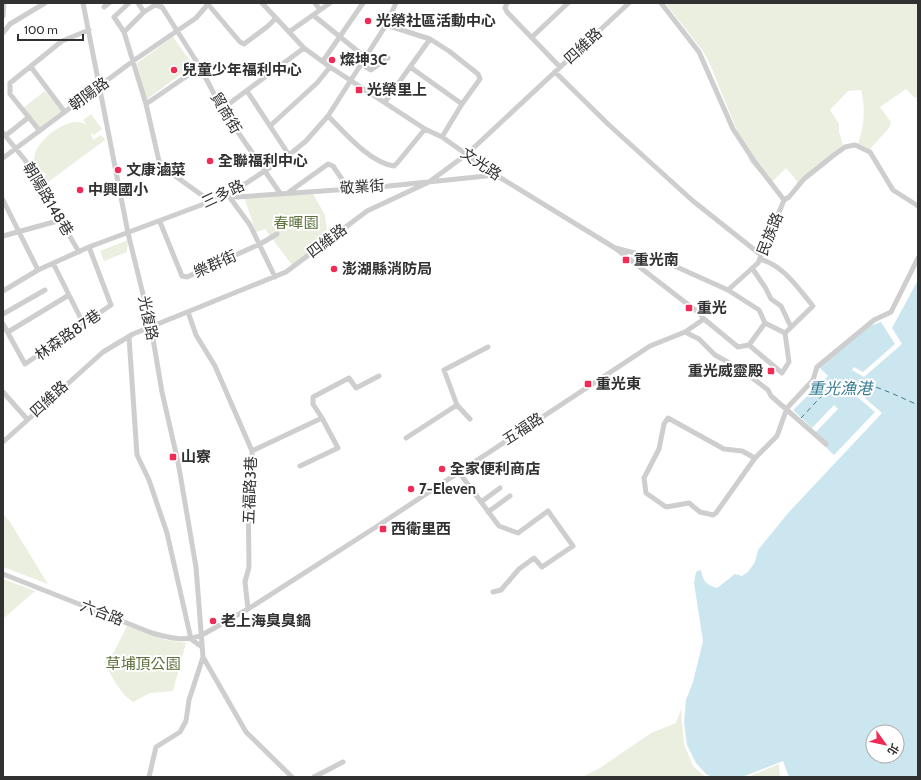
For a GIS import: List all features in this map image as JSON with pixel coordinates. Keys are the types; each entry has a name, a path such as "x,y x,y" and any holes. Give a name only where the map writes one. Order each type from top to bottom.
{"street":[{"path":"3,16 4,3"},
{"path":"3,33 10,24 44,3"},
{"name":"光復路","path":"83,3 128,233 151,327 162,392 194,550 203,657"},
{"path":"104,8 109,3"},
{"path":"129,3 114,17 124,32 146,104 160,161 164,168 210,201"},
{"path":"124,32 144,12 138,3"},
{"path":"176,31 196,18 208,3 240,42 244,44 276,18"},
{"name":"文光路","path":"262,3 304,48 330,67 425,129 442,137 496,175 615,248 699,313 704,319 738,347 749,344"},
{"path":"315,3 320,10"},
{"path":"289,32 330,3"},
{"path":"323,61 338,37 363,3"},
{"name":"三多路","path":"3,291 38,270 89,247 160,222 228,195 264,173 289,155 306,141 328,116 386,25 396,3"},
{"path":"507,3 505,8 507,12 560,67"},
{"path":"532,37 568,3"},
{"name":"四維路","path":"3,442 103,352 128,337 286,272 368,211 430,182 467,154 629,3"},
{"path":"661,3 699,52 733,129 754,161 784,200"},
{"name":"貿商街","path":"144,12 158,5 162,7 200,67 222,109 264,173 280,194"},
{"path":"313,15 338,37 365,57"},
{"path":"386,25 430,39 449,51 478,74 480,79 462,104 442,137"},
{"path":"39,130 10,94 10,83 62,41 89,30"},
{"name":"朝陽路","path":"3,158 64,111 176,31"},
{"path":"385,102 430,39"},
{"path":"222,109 304,48"},
{"path":"361,64 370,70 388,58"},
{"path":"31,67 64,111"},
{"path":"146,104 200,67"},
{"path":"270,126 317,83 330,67"},
{"path":"410,67 462,104"},
{"path":"556,72 609,125 693,201 760,257 771,262 785,272 813,306 785,333"},
{"path":"247,91 289,155"},
{"path":"328,116 363,151 388,165 394,166 425,129"},
{"path":"4,134 29,117"},
{"name":"朝陽路148巷","path":"4,134 16,147 79,252"},
{"name":"民族路","path":"728,290 752,268 760,257 784,200 789,197 804,179 845,147 855,145 870,152 893,190 918,206"},
{"path":"288,193 328,164 333,166 348,188"},
{"name":"敬業街","path":"228,195 237,197 280,194 496,175"},
{"path":"228,195 250,225 275,277"},
{"path":"3,200 20,231 38,270"},
{"path":"3,236 61,220"},
{"name":"樂群街","path":"160,222 182,276 187,277 260,244 277,234"},
{"name":"林森路87巷","path":"8,332 26,364 111,305 89,247"},
{"path":"615,248 659,259 728,290 760,310 765,323 785,333"},
{"path":"755,458 742,451 724,449 668,418 664,424 659,449 644,478 646,493 666,507 689,503 700,512 714,515 755,458 777,436 787,408 813,380 817,366 874,320 891,312 918,258"},
{"path":"53,263 83,323"},
{"path":"752,268 765,287 771,300 781,306 792,326"},
{"path":"3,314 45,290"},
{"path":"3,324 8,332 69,296"},
{"name":"五福路3巷","path":"188,312 196,335 215,366 252,451 252,478 248,481 249,567 245,582 248,609"},
{"name":"五福路","path":"202,635 248,609 376,527 458,471 650,346 685,332 704,319"},
{"path":"765,323 749,344 782,373 789,362 785,333"},
{"path":"685,332 699,339 715,356 742,370 768,390 771,396 787,408 826,444"},
{"path":"128,337 138,455 149,480 167,533 191,640 202,647"},
{"path":"470,419 457,405 444,370 488,347"},
{"path":"300,466 338,448 313,404 314,397 349,378 356,388 379,376"},
{"path":"3,392 27,419"},
{"path":"406,438 457,405"},
{"path":"252,451 322,418"},
{"path":"458,471 499,526 518,533 548,511 573,546 542,568 534,558 519,569 501,590 493,592"},
{"path":"481,502 500,488"},
{"path":"488,512 510,496"},
{"name":"六合路","path":"3,574 152,633 171,638 191,640"},
{"path":"191,640 202,635"},
{"path":"149,777 156,747 180,732 186,721 189,700 203,657"},
{"path":"203,657 246,732 292,777"},
{"path":"314,777 343,762"}],"green space":[{"path":"665,3 918,3 918,96 915,98 906,89 880,107 891,122 889,128 870,149 858,144 864,117 861,90 848,91 830,110 839,124 839,132 843,145 801,181 796,188 797,181 786,168 770,184 750,162 709,62 702,50"},
{"path":"173,37 193,65 146,100 137,63"},
{"path":"45,91 61,111 39,128 23,108"},
{"path":"91,114 102,129 94,135 91,132 93,140 101,135 105,140 44,185 40,180 47,174 37,167 34,160 36,151 49,134 59,128 67,124 78,122 87,125 83,120"},
{"name":"春暉園","path":"313,194 325,215 327,231 330,237 292,265 265,229 256,232 244,197"},
{"path":"128,240 127,252 104,261 100,251"},
{"path":"3,514 10,522 48,584 3,567"},
{"path":"3,579 35,591 3,619"},
{"name":"草埔頂公園","path":"127,626 166,640 186,643 173,691 150,693 133,702 120,689 104,662 114,652"},
{"path":"681,709 684,744 693,766 705,777 582,777 600,768 651,733 676,723"},
{"path":"779,764 780,777 748,777"}],"water":[{"name":"重光漁港","path":"918,280 918,777 789,777 783,761 742,777 712,777 706,774 696,763 687,745 684,723 686,700 693,682 703,641 694,583 696,572 701,570 706,582 717,588 735,574 742,576 748,572 755,562 758,550 789,512 882,413 858,392 855,395 875,412 834,455 813,435 838,409 834,405 812,428 793,410 828,376 819,367 867,327 881,322 895,344 863,372 854,367 852,370 864,377 902,344 892,328"}],"ferry route":[{"path":"801,418 820,397 831,388 837,384 850,381 869,385 918,405"}],"place":[{"name":"光榮社區活動中心","path":"368,21"},
{"name":"燦坤3C","path":"332,60"},
{"name":"兒童少年福利中心","path":"174,70"},
{"name":"光榮里上","path":"359,90"},
{"name":"全聯福利中心","path":"210,161"},
{"name":"文康滷菜","path":"118,170"},
{"name":"中興國小","path":"80,190"},
{"name":"重光南","path":"626,260"},
{"name":"澎湖縣消防局","path":"334,269"},
{"name":"重光","path":"689,308"},
{"name":"重光威靈殿","path":"771,371"},
{"name":"重光東","path":"588,384"},
{"name":"山寮","path":"173,457"},
{"name":"全家便利商店","path":"442,469"},
{"name":"7-Eleven","path":"411,489"},
{"name":"西衛里西","path":"383,529"},
{"name":"老上海臭臭鍋","path":"213,621"}]}
